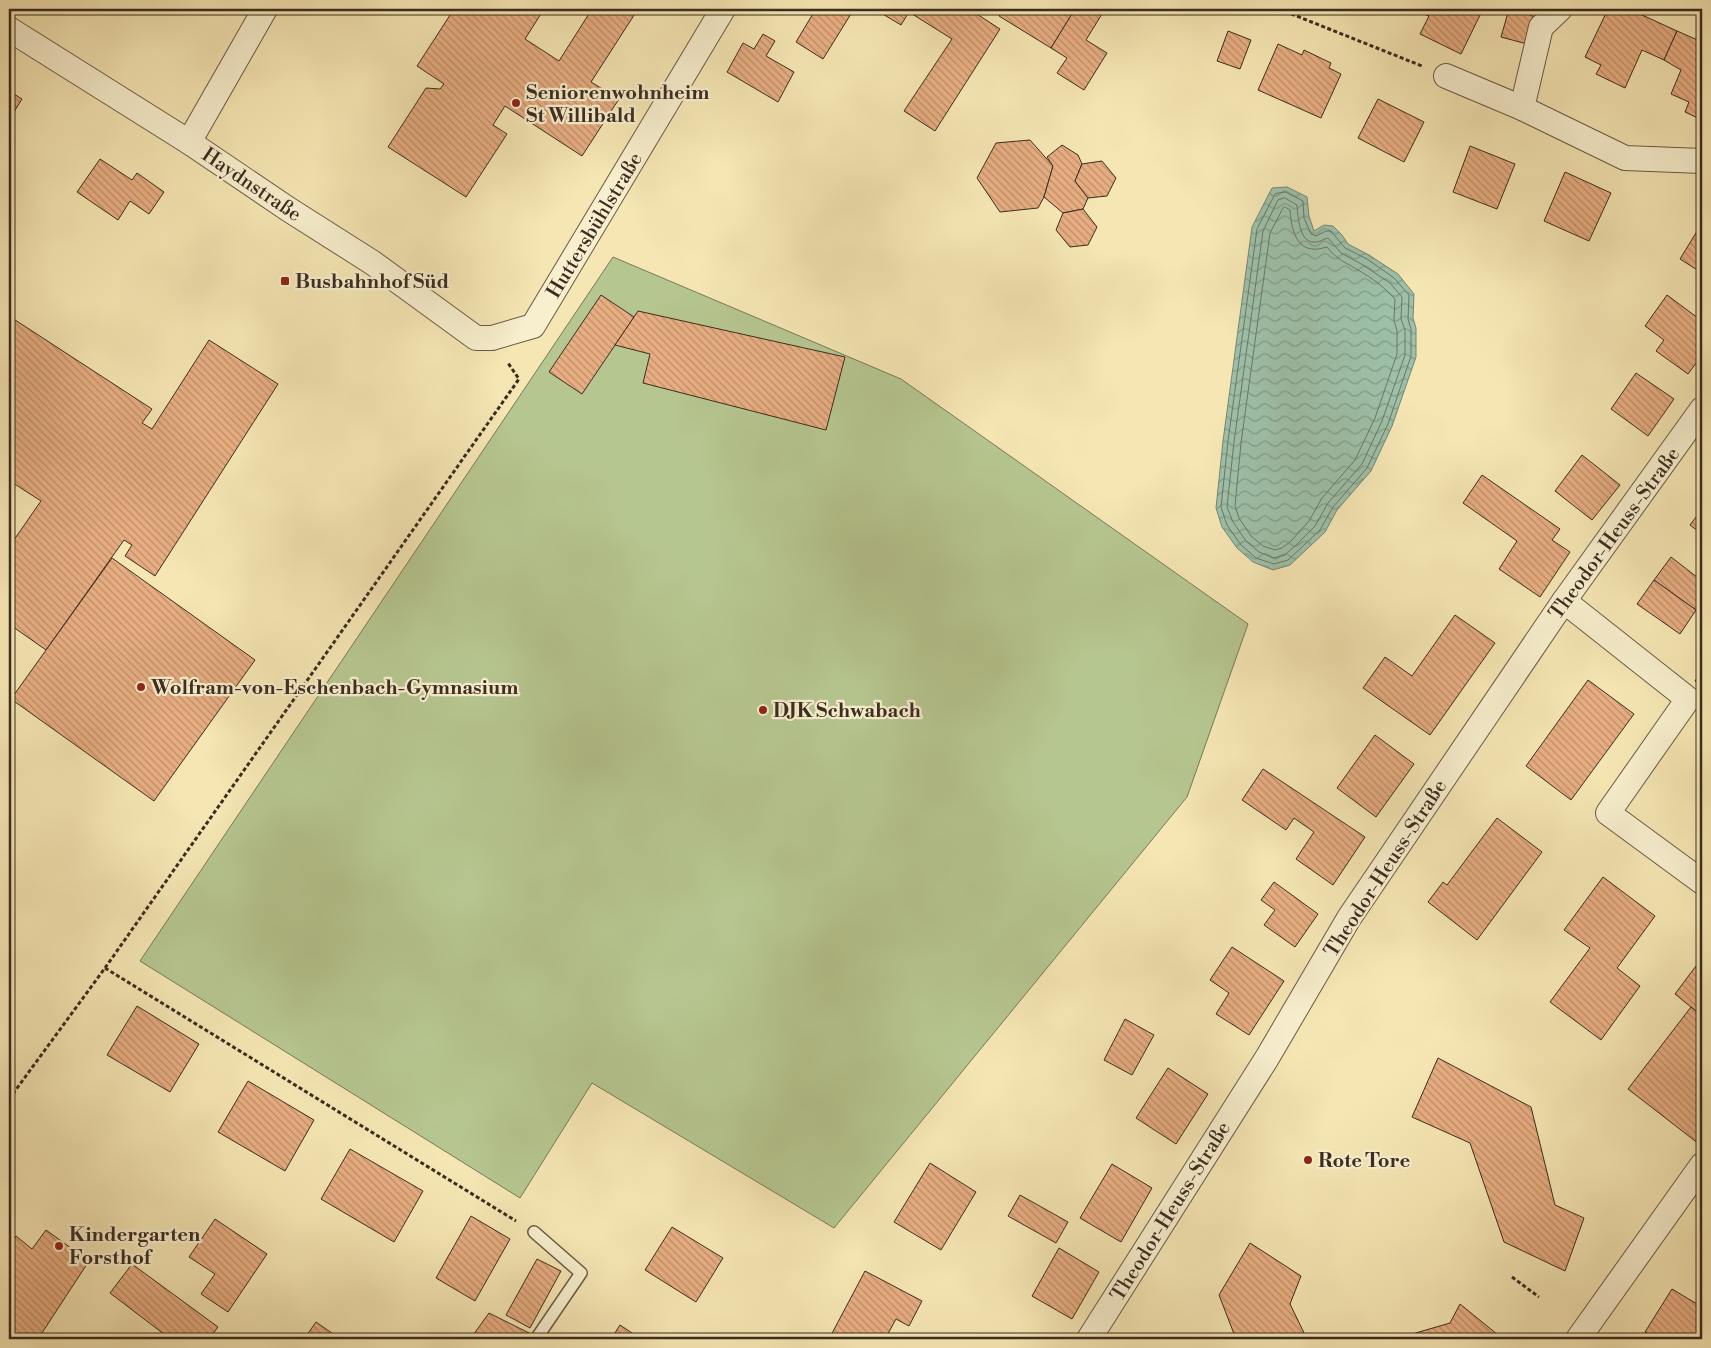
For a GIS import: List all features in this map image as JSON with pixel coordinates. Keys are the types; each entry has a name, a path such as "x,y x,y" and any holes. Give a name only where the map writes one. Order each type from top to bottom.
{"street":[{"path":"189,142 266,9"},
{"name":"Huttersbühlstraße","path":"492,338 533,326 723,9"},
{"path":"1522,108 1541,27 1560,9"},
{"name":"Haydnstraße","path":"9,29 189,142 288,209 373,263 476,338 492,338"},
{"path":"1446,76 1522,108 1625,158 1702,162"},
{"name":"Theodor-Heuss-Straße","path":"1089,1339 1267,1058 1350,918 1564,601 1702,410"},
{"path":"1564,601 1695,704 1608,814 1702,882"},
{"path":"1578,1339 1702,1165"}],"lane":[{"path":"534,1232 581,1273 536,1339"}],"path":[{"path":"1279,9 1446,76"},
{"path":"9,1099 105,968 519,379 492,338"},
{"path":"105,968 534,1232"},
{"path":"1512,1277 1539,1297"}],"shaded area":[{"name":"DJK Schwabach","path":"613,257 901,379 1248,624 1187,797 834,1228 592,1083 520,1198 140,961"}],"water":[{"path":"1287,187 1307,197 1309,216 1314,231 1324,225 1333,226 1348,244 1398,274 1414,294 1413,318 1416,328 1416,357 1392,426 1371,471 1337,510 1325,532 1290,565 1273,570 1253,562 1237,548 1222,527 1216,508 1223,441 1252,227 1272,188"}],"building":[{"name":"Seniorenwohnheim St Willibald","path":"454,9 471,13 473,9 544,9 525,39 559,61 592,9 638,9 591,82 619,99 582,156 505,106 493,125 507,134 466,197 388,147 426,88 440,89 444,84 417,66"},
{"path":"809,9 854,9 823,59 796,42 814,12"},
{"path":"884,9 969,9 1000,29 935,131 904,111 952,39 909,12 901,25 881,13"},
{"path":"1004,9 1075,9 1051,48 999,16"},
{"path":"1075,9 1105,9 1086,40 1107,53 1084,90 1057,73 1067,58 1051,48"},
{"path":"1429,9 1483,9 1461,54 1420,34 1429,16 1426,15"},
{"path":"1509,9 1521,9 1534,17 1527,44 1501,37"},
{"path":"1608,9 1629,9 1677,31 1664,60 1642,50 1625,88 1596,74 1601,65 1585,57"},
{"path":"1228,31 1251,40 1240,69 1217,61"},
{"path":"1677,31 1702,42 1702,120 1685,112 1689,102 1671,94 1681,70 1664,60"},
{"path":"763,34 775,41 766,56 794,72 778,102 727,72 743,43 754,49"},
{"path":"1278,44 1302,55 1304,50 1331,63 1329,68 1341,74 1321,118 1258,90"},
{"path":"9,91 22,99 9,120"},
{"path":"1378,99 1424,122 1404,162 1358,138"},
{"path":"1030,140 1053,166 1044,197 1038,208 1000,212 977,178 996,143"},
{"path":"1062,145 1078,155 1082,164 1075,181 1088,198 1083,209 1063,213 1044,197 1053,166 1047,157"},
{"path":"1470,146 1515,164 1497,209 1453,192"},
{"path":"100,159 132,180 137,173 164,192 149,214 130,201 118,220 77,192"},
{"path":"1102,161 1116,178 1107,196 1088,198 1075,181 1082,164"},
{"path":"1565,172 1611,193 1589,241 1544,221"},
{"path":"1083,209 1097,227 1088,245 1070,247 1056,230 1063,213"},
{"path":"1702,223 1702,273 1680,259"},
{"path":"601,295 634,317 582,394 549,372"},
{"path":"1667,295 1702,321 1702,355 1688,374 1656,351 1664,340 1645,326"},
{"path":"638,311 845,357 826,430 643,383 650,354 615,345"},
{"path":"9,316 152,409 142,423 152,429 209,340 278,384 155,576 125,556 132,545 124,540 46,650 9,624 9,547 41,501 10,481 9,483"},
{"path":"1636,373 1674,399 1648,436 1611,409"},
{"path":"1582,455 1620,485 1592,520 1555,491"},
{"path":"1482,475 1560,529 1552,540 1570,552 1540,597 1499,569 1517,541 1463,503"},
{"path":"1702,509 1702,534 1690,525"},
{"path":"1671,557 1702,581 1702,601 1696,610 1654,580"},
{"path":"112,558 255,660 154,801 11,699"},
{"path":"1654,580 1696,610 1680,634 1637,604"},
{"path":"1455,615 1495,643 1430,735 1363,688 1385,657 1412,676"},
{"path":"1702,670 1702,686 1695,681"},
{"path":"1588,680 1634,714 1571,800 1526,766"},
{"path":"1375,735 1414,764 1376,817 1337,788"},
{"path":"1263,769 1365,837 1333,885 1296,859 1314,832 1294,818 1286,830 1242,800"},
{"path":"1497,818 1542,852 1477,940 1428,902 1443,882 1447,885"},
{"path":"1603,877 1655,916 1617,968 1640,986 1601,1040 1550,1002 1590,948 1564,930"},
{"path":"1274,882 1318,914 1295,947 1264,925 1275,910 1261,900"},
{"path":"1232,947 1284,981 1249,1035 1216,1014 1229,993 1210,980"},
{"path":"1702,958 1702,1016 1675,994"},
{"path":"137,1006 199,1044 170,1092 107,1055"},
{"path":"1691,1007 1702,1016 1702,1139 1699,1144 1628,1089"},
{"path":"1125,1019 1154,1035 1132,1075 1104,1060"},
{"path":"1438,1058 1531,1107 1555,1205 1584,1218 1565,1271 1504,1242 1470,1143 1412,1117"},
{"path":"1168,1068 1208,1094 1176,1144 1136,1118"},
{"path":"248,1081 314,1120 285,1171 218,1132"},
{"path":"350,1149 423,1191 394,1242 321,1199"},
{"path":"930,1163 976,1192 941,1250 894,1222"},
{"path":"1112,1164 1152,1188 1121,1242 1080,1218"},
{"path":"1020,1195 1068,1222 1056,1243 1008,1216"},
{"path":"471,1216 510,1239 475,1301 436,1278"},
{"path":"215,1219 267,1254 228,1312 201,1294 215,1274 189,1257"},
{"path":"672,1227 723,1258 696,1302 645,1270"},
{"path":"46,1230 89,1261 38,1339 9,1339 9,1247 16,1236 32,1249"},
{"path":"1250,1243 1301,1276 1290,1304 1307,1339 1236,1339 1219,1295"},
{"path":"1059,1248 1099,1272 1072,1319 1032,1296"},
{"path":"537,1259 561,1271 530,1328 506,1315"},
{"path":"132,1264 218,1327 209,1339 168,1339 110,1293"},
{"path":"865,1271 922,1301 909,1326 896,1319 885,1339 829,1339"},
{"path":"1672,1289 1702,1307 1702,1339 1657,1339 1645,1332"},
{"path":"1460,1304 1503,1339 1395,1339 1450,1323"},
{"path":"489,1313 531,1334 527,1339 471,1338"},
{"path":"316,1322 339,1338 304,1339"},
{"path":"620,1325 641,1339 611,1339"}],"place":[{"name":"Seniorenwohnheim St Willibald","path":"516,103"},
{"name":"Busbahnhof Süd","path":"285,281"},
{"name":"Wolfram-von-Eschenbach-Gymnasium","path":"141,687"},
{"name":"DJK Schwabach","path":"763,710"},
{"name":"Rote Tore","path":"1308,1160"},
{"name":"Kindergarten Forsthof","path":"59,1246"}]}
